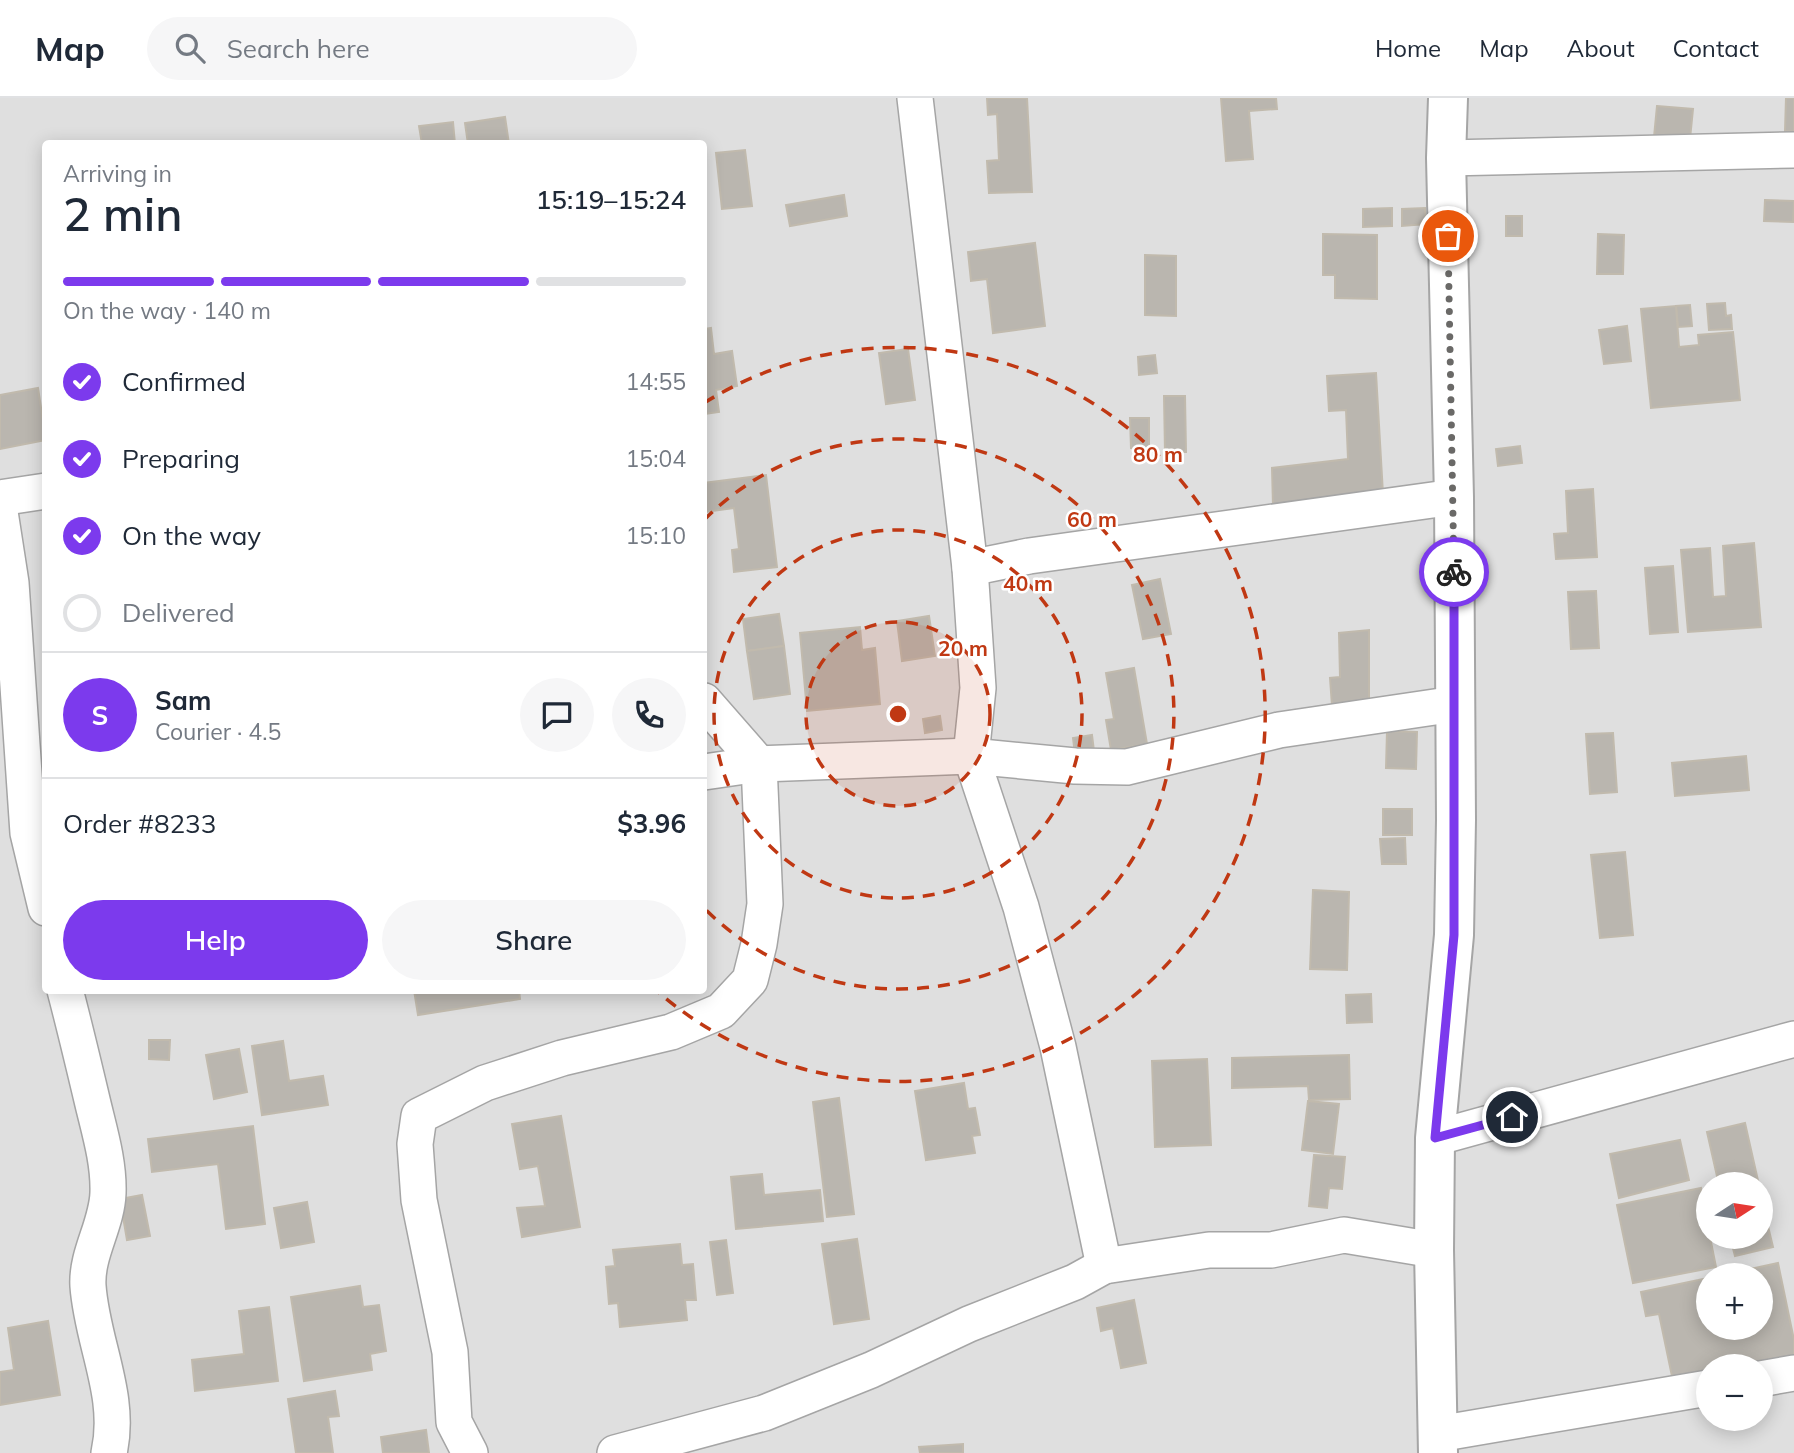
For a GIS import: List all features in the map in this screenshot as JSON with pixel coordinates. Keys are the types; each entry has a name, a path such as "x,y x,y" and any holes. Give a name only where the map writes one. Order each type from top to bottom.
{"street":[{"path":"915,98 970,568 978,688 971,756 1021,907 1058,1047 1104,1266"},
{"path":"1448,98 1446,158 1454,497 1454,935 1435,1138 1438,1444 1696,1390"},
{"path":"1446,158 1794,150"},
{"path":"0,498 42,492"},
{"path":"970,568 1029,556 1454,497"},
{"path":"0,512 11,583 42,875"},
{"path":"470,1453 454,1422 450,1352 419,1200 415,1144 419,1116 485,1083 562,1058 671,1032 721,1011 750,980 765,904 760,764 707,704"},
{"path":"707,772 760,764 971,756 1075,766 1127,767 1279,730 1455,704"},
{"path":"66,994 104,1150 108,1192 106,1214 89,1265 88,1282 90,1304 113,1409 109,1453"},
{"path":"1435,1138 1794,1039"},
{"path":"615,1453 764,1413 871,1370 969,1324 1075,1282 1104,1266 1209,1250 1270,1250 1344,1236 1434,1250"},
{"path":"1773,1377 1794,1373"}],"shaded area":[{"path":"0,98 1794,98 1794,1453 0,1453"}],"building":[{"path":"987,98 1027,98 1032,192 989,193 987,161 999,160 997,114 988,115"},
{"path":"1221,98 1276,98 1277,109 1249,111 1253,159 1226,161"},
{"path":"1786,98 1794,98 1794,132 1785,131"},
{"path":"1657,106 1693,109 1690,139 1654,137"},
{"path":"505,117 508,140 467,140 465,123"},
{"path":"453,122 455,140 421,140 419,126"},
{"path":"745,150 752,206 722,209 716,153"},
{"path":"844,195 847,216 790,226 786,205"},
{"path":"1765,200 1794,201 1793,222 1764,221"},
{"path":"1392,208 1392,226 1363,227 1363,209"},
{"path":"1425,208 1426,224 1402,226 1402,209"},
{"path":"1506,216 1522,216 1522,236 1506,236"},
{"path":"1323,234 1377,235 1377,299 1335,298 1335,275 1323,275"},
{"path":"1598,234 1624,235 1623,274 1597,274"},
{"path":"1035,243 1045,326 993,333 987,279 971,281 968,252"},
{"path":"1145,255 1176,256 1176,316 1145,315"},
{"path":"1725,303 1726,316 1731,315 1732,329 1709,330 1707,304"},
{"path":"1690,305 1692,326 1678,327 1676,306"},
{"path":"1676,306 1679,347 1699,345 1698,335 1733,332 1740,400 1651,408 1641,309"},
{"path":"1627,326 1631,361 1604,364 1599,330"},
{"path":"711,328 714,354 732,351 737,386 716,390 719,412 707,414 707,329"},
{"path":"908,349 915,400 886,404 879,353"},
{"path":"1155,355 1157,373 1139,375 1138,357"},
{"path":"1376,373 1383,494 1273,506 1272,468 1348,459 1346,410 1329,411 1327,376"},
{"path":"38,388 42,441 0,449 0,395"},
{"path":"1164,396 1185,396 1186,452 1165,452"},
{"path":"1130,418 1149,418 1149,448 1131,448"},
{"path":"1520,446 1522,463 1498,466 1496,449"},
{"path":"766,475 777,567 734,572 732,550 739,549 734,508 707,512 707,483"},
{"path":"1593,489 1597,557 1556,559 1554,534 1568,533 1566,491"},
{"path":"1754,543 1761,627 1688,632 1681,550 1710,548 1713,597 1726,596 1723,546"},
{"path":"1673,566 1678,632 1650,634 1645,568"},
{"path":"1160,579 1171,634 1143,639 1132,585"},
{"path":"1596,591 1599,648 1571,649 1568,592"},
{"path":"779,614 784,646 747,651 743,619"},
{"path":"929,616 935,656 902,661 897,621"},
{"path":"860,627 862,650 875,648 880,704 807,711 800,633"},
{"path":"1369,630 1369,702 1332,706 1330,678 1340,677 1339,633"},
{"path":"784,646 790,694 754,699 747,651"},
{"path":"1134,668 1147,744 1111,750 1106,720 1114,719 1106,673"},
{"path":"940,716 942,730 925,733 923,719"},
{"path":"1387,731 1417,732 1416,769 1386,768"},
{"path":"1613,733 1617,792 1590,794 1586,734"},
{"path":"1092,735 1094,751 1075,754 1073,738"},
{"path":"1746,756 1749,790 1675,796 1672,763"},
{"path":"1383,809 1412,809 1412,835 1383,835"},
{"path":"1405,838 1406,864 1382,864 1380,839"},
{"path":"1625,852 1633,935 1600,938 1591,855"},
{"path":"1313,890 1349,892 1347,970 1310,969"},
{"path":"415,994 519,994 520,999 418,1015"},
{"path":"1371,994 1372,1022 1347,1023 1346,995"},
{"path":"149,1040 170,1040 169,1060 149,1059"},
{"path":"283,1041 289,1081 323,1076 328,1105 262,1115 252,1046"},
{"path":"239,1049 247,1092 214,1099 206,1055"},
{"path":"1349,1055 1350,1099 1309,1100 1308,1086 1232,1088 1232,1058"},
{"path":"1207,1059 1211,1145 1155,1147 1152,1061"},
{"path":"964,1083 968,1109 975,1108 980,1135 972,1136 975,1153 926,1160 915,1091"},
{"path":"839,1098 854,1214 827,1217 813,1102"},
{"path":"1308,1101 1339,1104 1333,1154 1302,1150"},
{"path":"561,1116 580,1227 522,1237 517,1208 545,1206 538,1166 520,1169 512,1124"},
{"path":"1745,1123 1756,1172 1716,1172 1707,1132"},
{"path":"253,1126 265,1224 226,1229 218,1164 152,1172 148,1139"},
{"path":"1680,1140 1689,1180 1619,1198 1610,1154"},
{"path":"1314,1155 1345,1157 1342,1189 1329,1188 1327,1208 1309,1206"},
{"path":"762,1174 764,1195 820,1190 823,1221 736,1229 731,1177"},
{"path":"1696,1189 1696,1250 1713,1250 1715,1263 1696,1263 1696,1271 1633,1283 1617,1205"},
{"path":"142,1195 150,1236 127,1240 120,1199"},
{"path":"307,1202 314,1242 281,1248 274,1208"},
{"path":"857,1239 869,1319 834,1324 822,1244"},
{"path":"726,1240 733,1293 717,1295 710,1242"},
{"path":"680,1244 682,1265 693,1264 696,1300 685,1300 687,1320 620,1327 618,1303 609,1304 606,1267 615,1266 613,1250"},
{"path":"1733,1250 1760,1250 1735,1256"},
{"path":"1778,1263 1794,1340 1794,1355 1773,1360 1773,1354 1696,1354 1696,1376 1673,1381 1659,1314 1646,1316 1641,1292 1696,1281 1696,1340 1773,1340 1773,1264"},
{"path":"360,1286 363,1307 379,1305 386,1351 370,1354 372,1370 304,1381 291,1297"},
{"path":"1134,1300 1146,1363 1121,1368 1113,1328 1101,1331 1097,1308"},
{"path":"269,1307 278,1381 195,1391 192,1360 244,1354 239,1311"},
{"path":"48,1321 60,1395 0,1405 0,1372 14,1370 8,1328"},
{"path":"335,1391 339,1416 328,1417 333,1453 296,1453 288,1399"},
{"path":"426,1430 429,1453 383,1453 381,1437"},
{"path":"963,1444 963,1453 920,1453 919,1447"}],"way so far":[{"path":"1448,236 1454,572"}],"route":[{"path":"1454,572 1454,935 1435,1138 1512,1117"}]}
